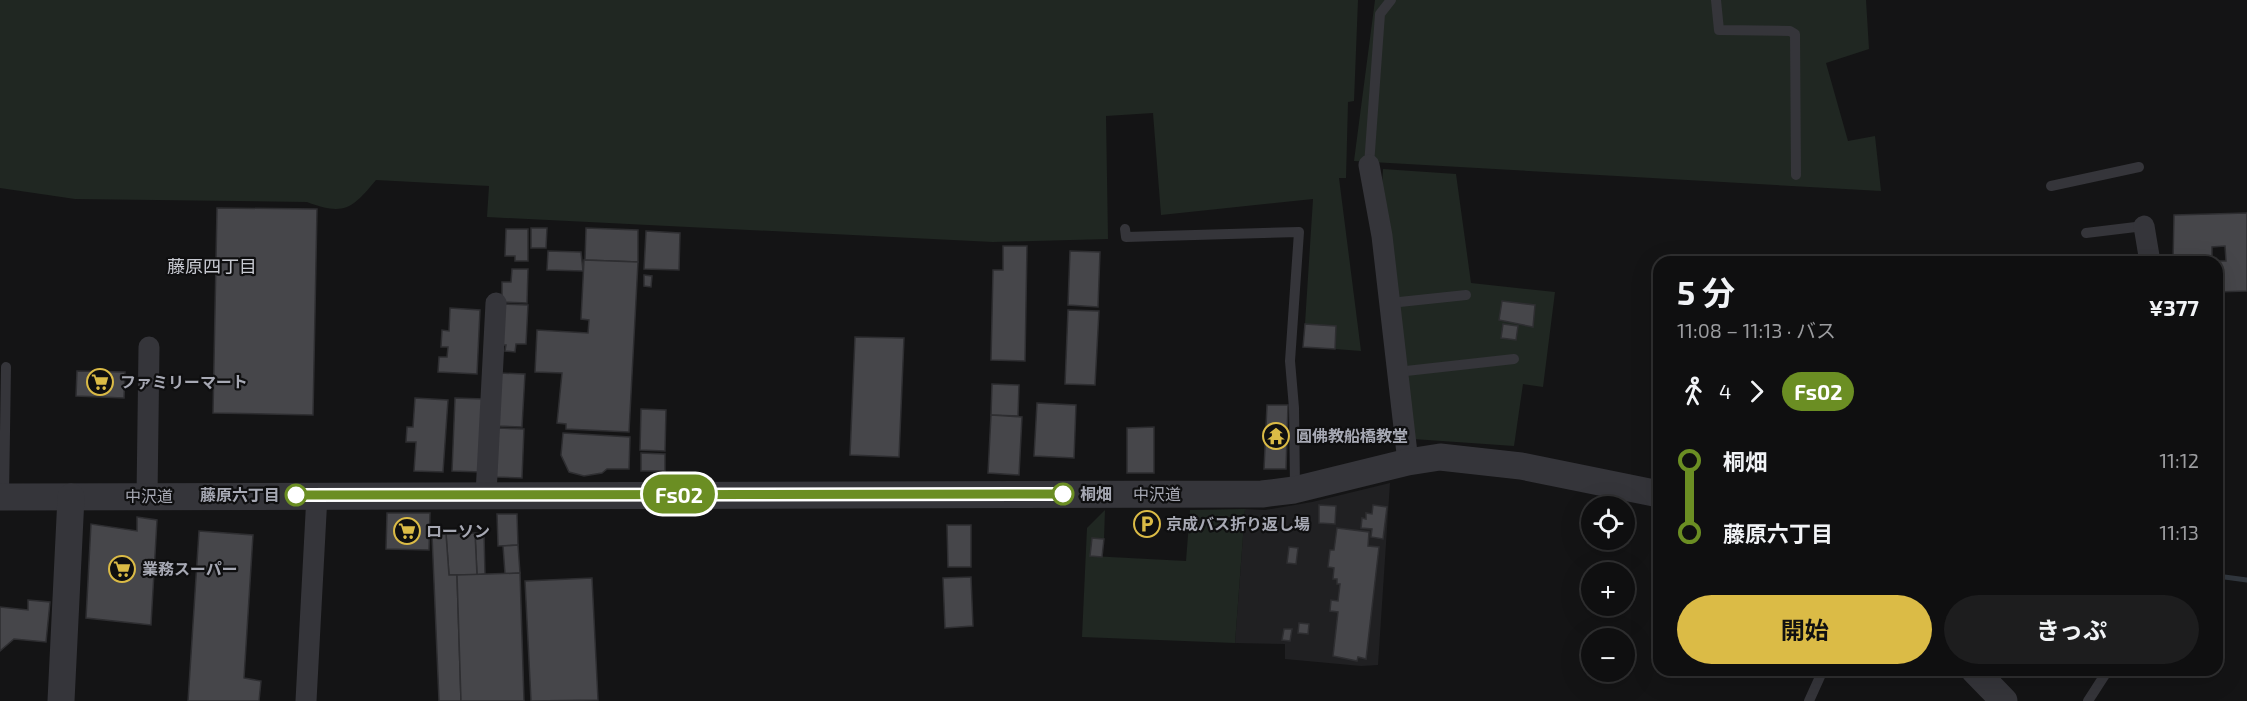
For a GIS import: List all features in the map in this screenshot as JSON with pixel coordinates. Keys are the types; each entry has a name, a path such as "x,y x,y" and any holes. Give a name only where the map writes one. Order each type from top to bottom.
{"street":[{"path":"1369,165 1390,303 1408,462"},
{"path":"2144,226 2149,256"},
{"path":"486,495 496,303"},
{"path":"147,496 149,347"},
{"name":"中沢道","path":"2,497 1262,494 1294,490 1408,462 1440,457 1476,459 1590,478 1653,493"},
{"path":"306,701 317,495"},
{"path":"61,701 71,497"},
{"path":"1980,676 2004,701"}],"lane":[{"path":"1369,165 1380,14 1391,0"},
{"path":"1716,0 1719,30 1790,30 1795,34 1796,175"},
{"path":"2051,186 2139,167"},
{"path":"2086,233 2144,226"},
{"path":"1125,229 1126,237 1299,232 1290,361 1294,408 1294,490"},
{"path":"1390,303 1466,295"},
{"path":"1398,372 1514,358"},
{"path":"2,497 6,367"},
{"path":"1809,701 1820,676"},
{"path":"2088,701 2104,676"}],"shaded area":[{"path":"0,0 1358,0 1354,101 1348,102 1346,178 1339,178 1361,351 1335,349 1336,326 1305,324 1313,199 1161,215 1153,113 1106,116 1108,239 993,242 487,217 489,186 376,180 360,198 339,209 330,209 307,202 75,199 0,188"},
{"path":"1375,0 1866,0 1869,49 1826,63 1848,141 1875,136 1881,191 1354,161"},
{"path":"1383,169 1456,174 1471,283 1555,292 1543,387 1523,384 1514,446 1413,439 1382,186"},
{"path":"1390,483 1378,665 1361,666 1285,659 1285,644 1235,643 1245,509 1265,510 1312,502"},
{"path":"1245,509 1235,643 1082,637 1087,528 1105,510 1104,539 1092,538 1091,556 1186,561 1190,510"}],"building":[{"path":"217,208 317,209 313,415 213,413"},
{"path":"2247,213 2247,291 2223,292 2225,246 2212,247 2212,256 2173,256 2174,215"},
{"path":"531,228 547,228 546,248 531,248"},
{"path":"586,228 638,230 638,262 585,260"},
{"path":"506,229 528,229 528,261 515,261 515,256 505,256"},
{"path":"646,231 680,233 679,270 644,269"},
{"path":"1003,246 1027,246 1025,361 991,360 993,270 1003,270"},
{"path":"548,251 581,252 583,271 547,270"},
{"path":"1070,251 1100,252 1098,307 1068,305"},
{"path":"584,260 638,262 629,432 566,429 566,424 557,423 562,373 535,372 537,330 588,333 589,320 581,319"},
{"path":"512,269 528,269 527,303 502,302 502,282 511,282"},
{"path":"644,275 652,276 651,287 644,286"},
{"path":"1502,301 1535,305 1533,327 1499,320"},
{"path":"502,304 528,305 526,344 516,344 515,352 505,351 506,345 501,345"},
{"path":"450,308 480,310 477,374 438,372 439,357 447,357 448,347 441,347 442,330 449,331"},
{"path":"1068,310 1099,311 1095,385 1065,384"},
{"path":"1305,324 1336,326 1335,349 1303,347"},
{"path":"1503,324 1518,326 1516,340 1501,338"},
{"path":"855,337 904,338 899,457 850,455"},
{"path":"77,371 125,372 124,398 76,396"},
{"path":"500,373 525,374 522,427 497,426"},
{"path":"992,384 1019,385 1018,416 991,415"},
{"path":"415,398 448,400 443,472 414,471 416,442 406,442 407,427 413,427"},
{"path":"455,398 484,399 481,472 452,471"},
{"path":"1037,403 1076,405 1074,458 1034,456"},
{"path":"1267,405 1288,405 1286,469 1264,469"},
{"path":"641,409 666,410 665,451 640,450"},
{"path":"991,415 1022,417 1019,475 988,473"},
{"path":"1154,427 1154,473 1127,473 1127,428"},
{"path":"498,428 524,429 522,478 496,477"},
{"path":"563,433 630,437 629,469 607,469 602,473 584,476 569,472 561,455"},
{"path":"641,453 665,454 665,471 641,471"},
{"path":"1319,505 1336,506 1335,524 1319,523"},
{"path":"1373,505 1387,507 1383,539 1371,537 1372,529 1361,528 1362,518 1366,519 1366,513 1372,514"},
{"path":"387,513 430,513 429,550 386,549"},
{"path":"497,514 517,514 518,545 498,546"},
{"path":"137,517 157,520 151,625 86,618 91,524 137,531"},
{"path":"947,525 971,525 971,567 948,567"},
{"path":"1337,528 1369,532 1368,546 1379,547 1366,659 1358,657 1357,661 1333,656 1338,612 1330,611 1331,600 1338,601 1340,584 1337,584 1337,579 1333,579 1334,568 1328,567 1330,550 1334,550"},
{"path":"199,531 253,535 244,678 261,681 259,701 188,701"},
{"path":"475,533 484,534 485,574 477,575"},
{"path":"475,533 477,575 449,575 446,534"},
{"path":"446,534 449,575 457,575 461,701 439,701 432,535"},
{"path":"1092,538 1104,539 1102,557 1090,556"},
{"path":"518,545 520,573 505,574 503,546"},
{"path":"1289,547 1298,548 1296,564 1287,563"},
{"path":"520,573 524,701 461,701 457,575"},
{"path":"971,577 973,626 945,628 943,578"},
{"path":"592,578 598,700 531,701 525,581"},
{"path":"28,600 50,602 46,642 14,639 0,651 0,607 28,610"},
{"path":"1299,623 1309,624 1308,634 1298,633"},
{"path":"1284,629 1292,629 1290,641 1282,640"}],"waterway":[{"path":"2223,577 2247,580"}],"bus line":[{"name":"Fs02","path":"296,495 1063,494"}],"place":[{"name":"ファミリーマート","path":"100,382"},
{"name":"圓佛教船橋教堂","path":"1276,436"},
{"name":"桐畑","path":"1063,494"},
{"name":"藤原六丁目","path":"296,495"},
{"name":"京成バス折り返し場","path":"1147,524"},
{"name":"ローソン","path":"407,531"},
{"name":"業務スーパー","path":"122,569"}],"district":[{"name":"藤原四丁目","path":"212,267"}]}
